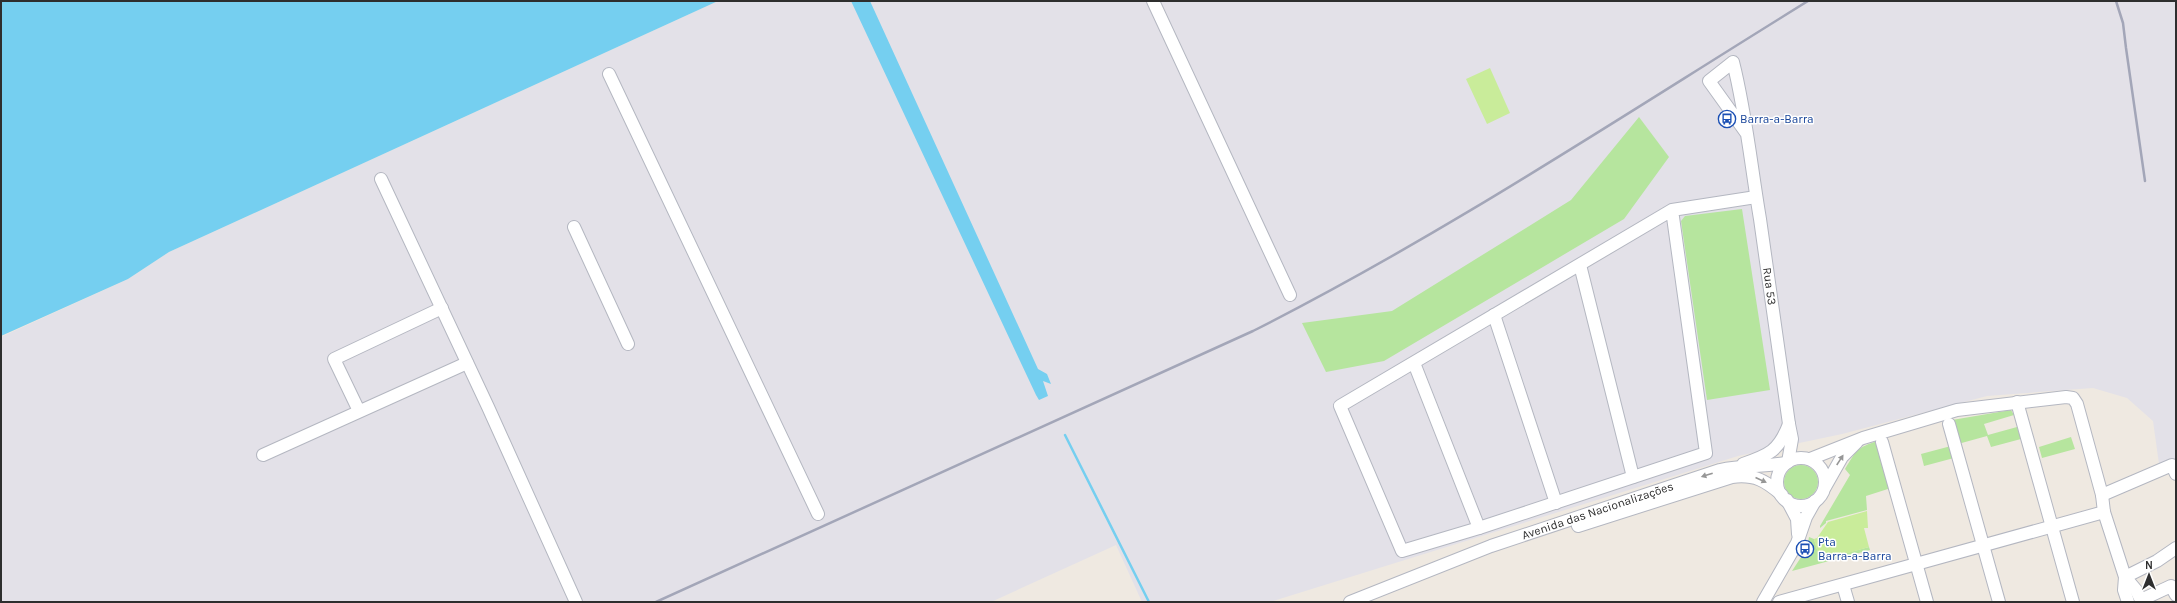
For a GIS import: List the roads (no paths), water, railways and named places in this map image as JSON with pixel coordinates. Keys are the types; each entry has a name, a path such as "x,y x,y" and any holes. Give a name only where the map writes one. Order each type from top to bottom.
{"street":[{"path":"1153,1 1290,295"},
{"name":"Rua 53","path":"1747,134 1709,81 1733,62 1740,91 1747,134 1792,439 1787,463"},
{"path":"609,74 818,514"},
{"path":"381,179 467,362 576,602"},
{"path":"1672,210 1706,453 1479,528 1402,551 1340,406 1672,210 1756,197"},
{"path":"574,227 628,344"},
{"path":"1580,265 1633,477"},
{"path":"359,411 334,359 442,308"},
{"path":"1494,315 1556,503"},
{"path":"263,455 467,362"},
{"path":"1414,362 1479,528"},
{"path":"1809,459 1863,438 1957,410 2016,402 2066,397 2073,398 2077,404 2102,495 2104,512 2125,577 2124,590 2128,602"},
{"path":"2016,402 2073,602"},
{"path":"1730,468 1773,452 1783,440 1789,424"},
{"path":"1949,424 1999,602"},
{"path":"1764,602 1797,543 1806,517 1815,501 1842,457 1863,438"},
{"name":"Rua 53","path":"1792,439 1809,459"},
{"path":"1882,442 1927,602"},
{"path":"1797,543 1799,531 1797,519 1784,498 1778,482 1782,468 1787,463 1801,458 1809,459 1816,463 1824,474 1824,488"},
{"name":"Avenida das Nacionalizações","path":"1350,602 1365,599 1413,576 1506,541 1730,468 1763,467 1787,463"},
{"path":"2102,495 2172,465 2176,474"},
{"name":"Avenida das Nacionalizações","path":"1413,576 1493,553 1732,477 1750,476 1762,479 1784,498"},
{"path":"1784,498 1801,505 1815,501"},
{"path":"1779,602 2104,512"},
{"path":"2125,577 2157,561 2176,548"},
{"path":"2125,577 2136,590 2141,601 2171,586 2176,595"},
{"path":"1843,585 1848,602"},
{"path":"1340,602 1365,599"}],"water":[{"path":"1,1 718,1 169,252 128,279 1,336"},
{"path":"851,1 870,1 1038,369 1047,374 1051,384 1043,381 1048,396 1039,400 1036,395"}],"waterway":[{"path":"1065,435 1149,602"}],"railway":[{"path":"656,602 1253,331 1324,294 1465,214 1808,1"},
{"path":"2116,1 2123,23 2145,181"}],"place":[{"name":"Barra-a-Barra","path":"1727,119"},
{"name":"Pta Barra-a-Barra","path":"1805,549"}]}
